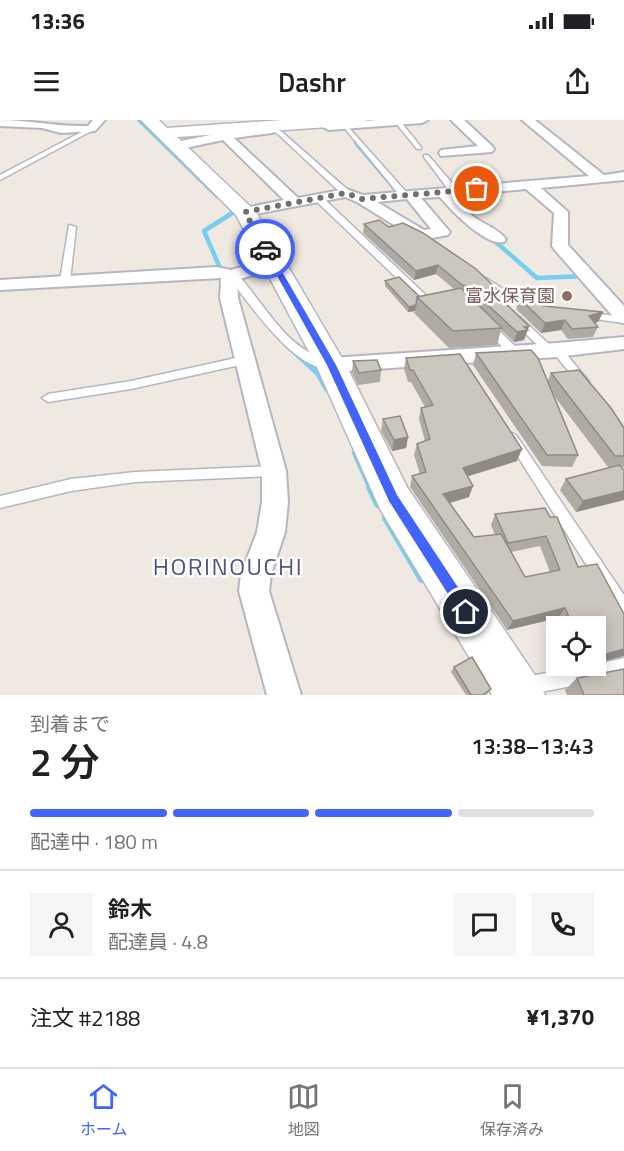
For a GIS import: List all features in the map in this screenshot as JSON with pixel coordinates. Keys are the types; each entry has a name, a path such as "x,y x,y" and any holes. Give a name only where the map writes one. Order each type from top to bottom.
{"main road":[{"path":"165,136 232,132 267,125 345,122"},
{"path":"165,136 245,212 331,365 393,498 518,691"}],"street":[{"path":"345,122 422,120"},
{"path":"445,153 488,149 457,120"},
{"path":"528,120 601,179"},
{"path":"0,123 43,125 61,130 95,124"},
{"path":"232,132 294,202"},
{"path":"362,199 624,176"},
{"path":"529,185 561,212 560,246 624,318"},
{"path":"448,191 469,220 482,226 498,239"},
{"path":"245,212 346,193 362,199 421,235 442,232 407,195"},
{"path":"0,285 216,272 231,275 273,263"},
{"path":"231,275 228,280 230,298 274,471 275,502 271,532 256,574 254,591 284,695"},
{"path":"331,365 463,362 515,353 624,343"}],"lane":[{"path":"345,122 407,195"},
{"path":"398,122 419,148"},
{"path":"0,178 95,124"},
{"path":"267,125 346,193"},
{"path":"426,156 448,191"},
{"path":"318,198 430,305 440,303"},
{"path":"65,280 72,227"},
{"path":"421,235 436,246"},
{"path":"231,275 295,351 316,363 331,365"},
{"path":"479,276 554,350 594,396"},
{"path":"506,303 540,307"},
{"path":"575,314 624,318"},
{"path":"483,322 515,353"},
{"path":"48,398 131,385 245,360"},
{"path":"504,426 624,609"},
{"path":"0,502 71,485 135,477 274,471"},
{"path":"518,691 624,667"}],"building":[{"path":"379,220 389,227 403,223 423,233 476,269 500,292 500,298 529,326 524,327 528,330 517,332 467,286 462,285 438,265 416,271 364,224"},
{"path":"399,277 419,296 416,305 409,307 385,281"},
{"path":"461,288 502,328 453,331 417,297"},
{"path":"520,299 538,301 544,306 603,312 589,316 598,327 572,329 565,320 545,323"},
{"path":"531,350 538,358 578,455 547,455 476,353"},
{"path":"460,354 522,449 463,468 473,486 443,494 474,537 501,534 525,577 560,570 546,536 508,543 495,514 545,508 550,517 557,517 578,567 597,564 624,614 624,649 606,654 606,616 568,616 565,608 513,621 412,476 426,472 417,444 430,439 421,408 433,405 413,370 410,370 406,358"},
{"path":"377,360 381,370 359,373 353,361"},
{"path":"579,370 611,408 624,428 624,456 615,456 551,373"},
{"path":"400,416 408,437 394,440 383,419"},
{"path":"619,465 624,470 624,491 583,501 566,479"},
{"path":"472,657 491,689 483,695 471,695 454,667"},
{"path":"624,669 624,695 584,695 577,678 606,676 606,672"}],"waterway":[{"path":"139,120 218,197"},
{"path":"356,143 394,188"},
{"path":"226,272 220,268 204,231 234,212 230,208"},
{"path":"489,236 537,278 585,276"},
{"path":"286,344 318,373 327,389"},
{"path":"355,453 371,489"},
{"path":"370,487 378,504"},
{"path":"386,518 422,579"}],"way so far":[{"path":"265,249 245,212 346,193 362,199 477,189"}],"place":[{"name":"富水保育園","path":"567,296"}],"district":[{"name":"HORINOUCHI","path":"228,567"}],"route":[{"path":"265,249 331,365 393,498 466,612"}]}
